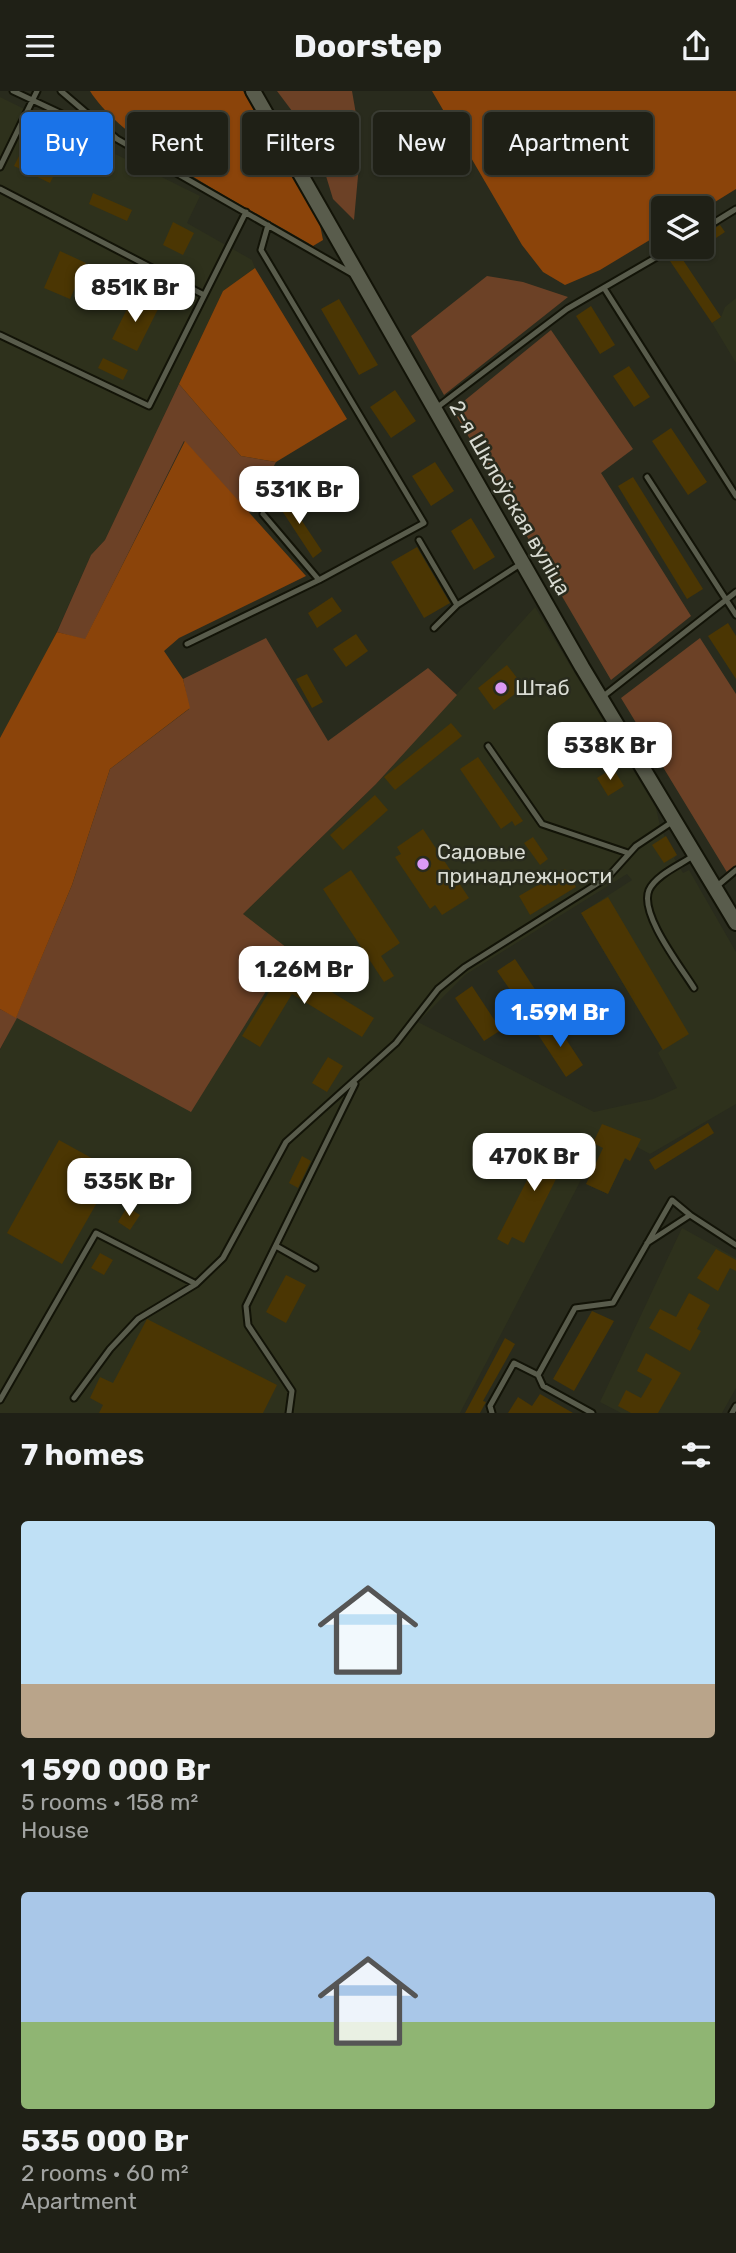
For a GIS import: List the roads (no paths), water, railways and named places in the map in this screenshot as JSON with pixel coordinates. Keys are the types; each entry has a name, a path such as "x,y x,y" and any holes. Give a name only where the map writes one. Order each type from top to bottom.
{"street":[{"name":"2-я Шклоўская вуліца","path":"253,91 522,563 736,923"}],"lane":[{"path":"13,91 117,139 357,277"},
{"path":"0,167 37,91"},
{"path":"61,91 117,139"},
{"path":"0,188 204,295"},
{"path":"714,223 736,209"},
{"path":"0,335 149,406 246,212"},
{"path":"187,644 319,580 424,523 261,250 268,225"},
{"path":"435,409 567,309 654,259"},
{"path":"604,289 736,496"},
{"path":"647,477 736,615"},
{"path":"263,514 319,580"},
{"path":"419,540 457,604"},
{"path":"434,628 457,604 522,563"},
{"path":"601,698 736,592"},
{"path":"488,746 542,824 628,853"},
{"path":"74,1398 110,1349 138,1319 196,1284 223,1258 286,1143 396,1044 438,989 465,967 608,877 620,867 628,853 675,821"},
{"path":"694,988 648,912 649,890 663,875 695,855"},
{"path":"715,888 736,870"},
{"path":"289,1413 292,1391 248,1325 246,1306 357,1080"},
{"path":"538,1375 575,1308 613,1303 672,1200 736,1245"},
{"path":"647,1243 690,1215"},
{"path":"0,1400 96,1233 196,1284"},
{"path":"276,1246 315,1268"},
{"path":"492,1413 490,1406 514,1363 538,1375 542,1386 592,1413"},
{"path":"732,1413 736,1406"}],"place":[{"name":"Штаб","path":"501,688"},
{"name":"Садовые принадлежности","path":"423,864"}]}
